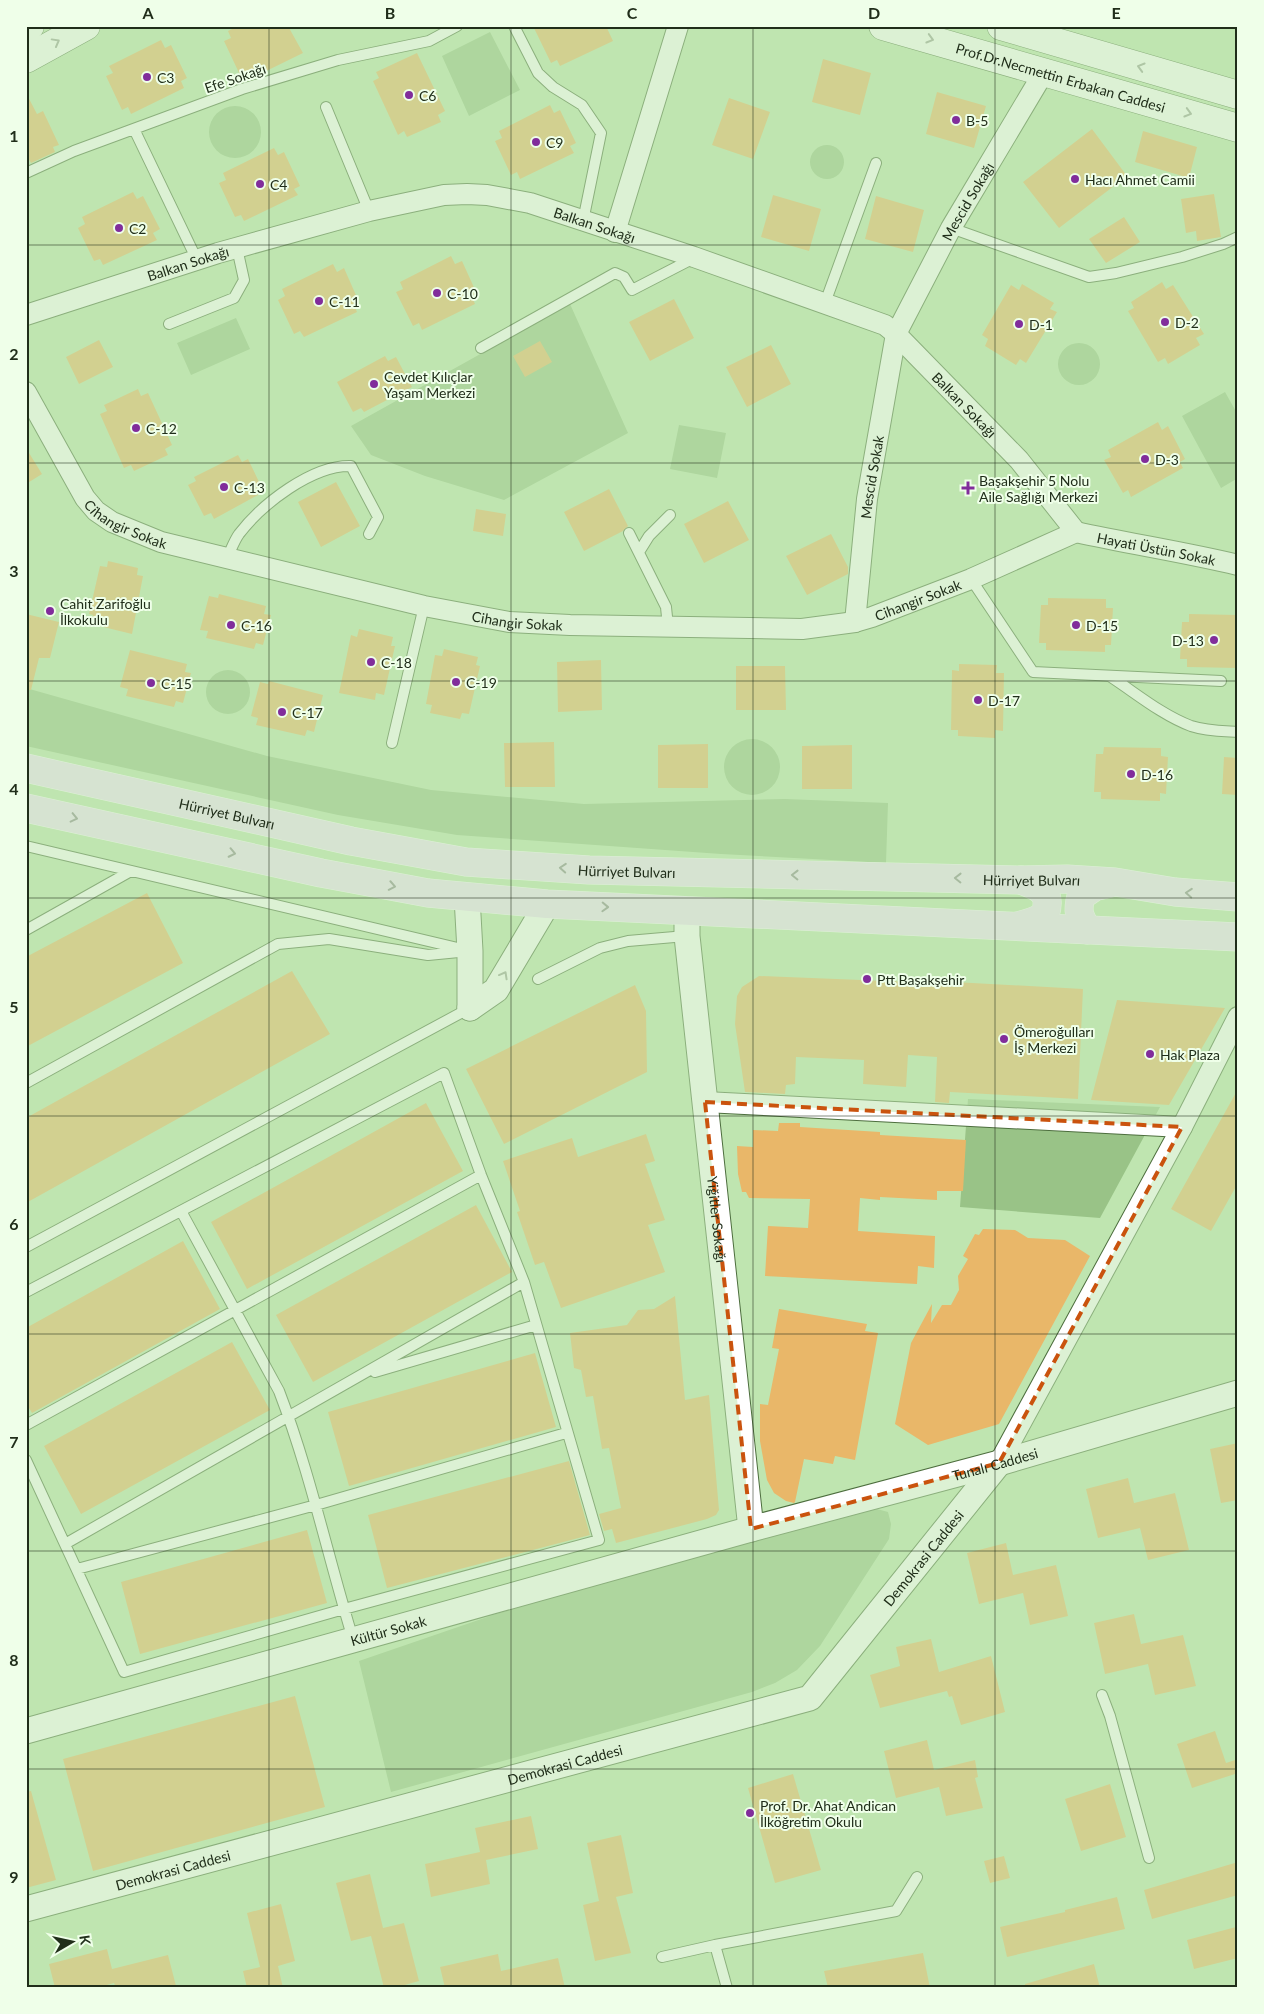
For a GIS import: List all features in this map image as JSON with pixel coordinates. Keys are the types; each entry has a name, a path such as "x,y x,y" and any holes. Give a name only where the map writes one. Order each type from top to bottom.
{"main road":[{"path":"26,29 30,26"},
{"path":"26,58 86,26"},
{"name":"Prof.Dr.Necmettin Erbakan Caddesi","path":"884,26 1238,128"},
{"path":"1001,26 1238,95"},
{"name":"Hürriyet Bulvarı","path":"26,768 351,841 466,862 589,870 1021,880 1066,879 1115,882 1175,892 1238,897"},
{"path":"26,808 321,873 428,893 547,904 687,923 1015,927 1238,937"},
{"path":"1015,927 1043,916 1047,910 1048,902 1045,894 1038,887 1021,880"},
{"path":"1087,930 1080,918 1078,909 1081,896 1094,887 1115,882"}],"street":[{"path":"615,232 678,26"},
{"name":"Mescid Sokağı","path":"896,334 951,228 1044,72"},
{"name":"Balkan Sokağı","path":"26,315 197,260 369,211 444,195 486,195 530,203 694,257 885,325 1019,460 1076,532"},
{"name":"Mescid Sokak","path":"855,622 867,499 896,334"},
{"name":"Cihangir Sokak","path":"27,395 86,498 96,511 112,522 161,542 424,606 509,622 802,629 855,622 971,580 1076,532"},
{"name":"Hayati Üstün Sokak","path":"1076,532 1145,547 1197,555 1238,565"},
{"path":"467,897 470,951 470,1008"},
{"path":"470,1008 496,990 547,904"},
{"name":"Yiğitler Sokağı","path":"687,923 704,1102 752,1529"},
{"path":"999,1463 1182,1127 1238,1016"},
{"path":"704,1102 1182,1127"},
{"name":"Tunalı Caddesi","path":"752,1529 999,1463 1238,1393"},
{"name":"Demokrasi Caddesi","path":"26,1909 810,1698 999,1463"},
{"name":"Kültür Sokak","path":"26,1730 752,1529"}],"lane":[{"name":"Efe Sokağı","path":"26,174 74,151 242,89 338,60 429,41 457,26"},
{"path":"514,26 538,72 552,87 582,105 602,133 583,221"},
{"path":"326,107 369,211"},
{"path":"134,129 197,260"},
{"path":"825,303 876,163"},
{"path":"951,228 1089,277 1116,273 1182,257 1223,244 1238,237"},
{"path":"169,324 234,298 244,280 237,248"},
{"path":"481,348 615,273 624,277 632,290 694,257"},
{"path":"227,558 238,535 250,521 283,493 313,474 340,466 351,466 378,517 370,534"},
{"path":"639,552 649,536 670,515"},
{"path":"629,533 666,607 668,627"},
{"path":"971,580 1033,672 1221,681"},
{"path":"392,743 424,606"},
{"path":"1110,676 1168,716 1193,726 1211,730 1238,732"},
{"path":"26,846 470,951"},
{"path":"26,930 131,871"},
{"path":"538,979 600,948 628,942 687,923"},
{"path":"26,1083 278,944 329,938 428,955 470,951"},
{"path":"26,1247 470,1008"},
{"path":"26,1292 444,1073 481,1175 524,1282 566,1433 599,1540 344,1609 124,1672 26,1460"},
{"path":"26,1425 481,1175"},
{"path":"180,1211 279,1391 289,1416 316,1505 353,1640"},
{"path":"65,1544 524,1282"},
{"path":"358,1377 536,1325"},
{"path":"77,1569 316,1505 566,1433"},
{"path":"1102,1695 1110,1716 1149,1858"},
{"path":"662,1957 715,1945 896,1911 917,1877"},
{"path":"715,1945 727,1988"}],"highlighted area":[{"path":"705,1102 1182,1127 999,1463 751,1529"}],"green space":[{"path":"490,32 520,90 469,116 442,56"},
{"path":"235,106 249,110 257,118 261,132 257,146 249,154 235,158 221,154 213,146 209,132 213,118 221,110"},
{"path":"827,145 834,146 839,150 843,155 843,169 839,174 834,178 827,179 820,178 815,174 811,169 810,162 811,155 815,150 820,146"},
{"path":"570,304 628,433 504,500 425,476 371,455 351,426"},
{"path":"236,318 250,349 191,375 177,343"},
{"path":"1079,343 1094,349 1100,364 1094,379 1079,385 1064,379 1058,364 1064,349"},
{"path":"1225,392 1238,415 1238,478 1221,488 1182,416"},
{"path":"679,425 726,433 717,478 670,469"},
{"path":"224,670 232,670 244,676 250,692 244,708 232,714 224,714 212,708 206,696 206,688 212,676"},
{"path":"26,688 267,756 431,790 584,804 785,799 888,803 886,863 721,854 457,835 338,815 26,746"},
{"path":"752,739 763,741 772,747 778,756 780,767 778,778 772,787 763,793 752,795 741,793 732,787 726,778 724,767 726,756 732,747 741,741"},
{"path":"968,1099 1160,1107 1100,1218 960,1207"},
{"path":"877,1509 888,1512 891,1524 889,1539 820,1646 797,1670 775,1683 752,1692 391,1792 359,1661 493,1615 628,1575"}],"building":[{"path":"238,26 288,26 303,53 250,79 246,72 240,75 224,41 231,38 228,31"},
{"path":"533,26 606,26 613,41 560,66 557,60 551,63"},
{"name":"C3","path":"161,40 165,48 171,45 187,78 181,81 184,88 131,114 128,107 122,110 106,76 113,73 109,66"},
{"name":"C6","path":"417,53 445,111 438,115 441,122 407,137 404,131 398,135 373,81 379,78 376,72"},
{"path":"823,59 871,73 860,115 812,102"},
{"name":"B-5","path":"937,92 986,106 974,148 926,134"},
{"path":"26,93 37,114 43,111 59,145 53,147 55,152 31,163 26,154"},
{"path":"729,98 770,112 753,159 712,145"},
{"name":"C9","path":"550,105 554,113 560,110 576,143 570,146 574,153 520,179 517,172 511,175 495,141 502,138 499,131"},
{"name":"Hacı Ahmet Camii","path":"1092,129 1127,176 1059,228 1023,182"},
{"path":"1143,131 1197,147 1189,178 1135,162"},
{"name":"C4","path":"274,148 278,155 284,152 300,186 294,189 298,195 244,221 241,215 235,217 219,183 226,180 223,173"},
{"name":"C2","path":"133,192 137,199 143,196 160,229 153,233 157,240 103,265 100,259 94,261 78,228 85,224 82,217"},
{"path":"1214,194 1221,237 1197,241 1196,231 1186,233 1181,199"},
{"path":"773,195 821,209 809,251 761,237"},
{"path":"876,196 924,210 913,252 865,239"},
{"path":"1124,217 1140,242 1106,263 1089,239"},
{"name":"C-10","path":"451,256 455,264 462,261 477,294 472,297 475,304 422,330 419,323 413,326 396,292 403,289 400,282"},
{"name":"C-11","path":"333,264 337,272 344,268 359,302 354,305 357,312 304,337 300,331 294,334 278,300 285,296 282,289"},
{"name":"D-2","path":"1162,282 1166,289 1173,285 1204,334 1196,338 1200,345 1168,364 1165,358 1158,362 1128,311 1134,308 1131,302"},
{"name":"D-1","path":"1022,284 1054,303 1050,309 1057,312 1026,363 1020,359 1016,365 985,346 988,339 982,335 1011,285 1019,290"},
{"path":"674,299 694,338 650,361 629,322"},
{"path":"99,340 113,367 79,384 66,357"},
{"path":"540,341 552,362 525,377 513,356"},
{"path":"771,345 791,384 747,407 726,367"},
{"name":"Cevdet Kılıçlar Yaşam Merkezi","path":"385,356 388,361 396,357 412,387 364,412 361,408 353,412 337,382"},
{"name":"C-12","path":"138,389 141,396 148,393 172,445 165,449 168,455 134,471 131,465 124,468 100,414 107,411 104,405"},
{"name":"D-3","path":"1158,422 1162,430 1168,426 1185,459 1180,462 1183,468 1131,497 1128,490 1123,493 1104,460 1111,457 1108,450"},
{"path":"26,448 42,474 26,484"},
{"name":"C-13","path":"238,455 242,462 248,459 261,486 255,489 258,495 214,519 211,513 204,516 188,485 196,481 194,477"},
{"path":"336,482 360,526 321,547 298,502"},
{"path":"609,489 628,526 623,531 584,551 564,512"},
{"path":"728,501 749,540 704,563 684,524"},
{"path":"476,509 506,514 503,536 473,531"},
{"path":"831,534 848,567 848,574 807,595 786,556"},
{"path":"108,561 138,568 137,575 143,576 132,634 91,624 93,615 89,614 100,566 107,567"},
{"name":"C-16","path":"219,594 266,606 264,614 271,615 263,645 256,643 254,649 206,638 208,631 200,630 209,596 218,598"},
{"name":"D-15","path":"1048,598 1106,599 1106,608 1113,608 1111,645 1105,645 1105,652 1046,650 1046,643 1039,643 1041,605 1048,605"},
{"path":"26,614 59,622 50,658 39,658 31,690 26,690"},
{"name":"D-13","path":"1189,614 1238,615 1238,668 1187,667 1187,659 1180,659 1182,622 1189,622"},
{"name":"C-18","path":"359,629 393,637 391,646 395,646 384,695 376,693 375,700 339,693 351,635 357,637"},
{"name":"C-19","path":"444,649 478,657 476,665 480,666 469,714 462,713 460,719 430,713 432,705 426,704 435,655 442,656"},
{"name":"C-15","path":"130,650 187,664 185,672 191,673 183,703 176,701 174,707 126,696 128,689 120,687"},
{"path":"601,660 602,710 558,712 557,662"},
{"name":"D-17","path":"959,664 997,665 996,673 1004,673 1003,731 995,730 995,738 958,736 958,730 951,730 952,670 959,671"},
{"path":"736,666 785,666 786,710 736,710"},
{"name":"C-17","path":"269,681 323,695 314,732 307,730 305,736 256,725 258,718 251,716 260,682 268,684"},
{"path":"554,742 555,787 505,787 504,743"},
{"path":"708,744 708,788 658,788 658,745"},
{"path":"852,745 852,789 802,789 802,746"},
{"name":"D-16","path":"1104,747 1161,748 1161,756 1168,757 1166,794 1160,793 1160,801 1101,799 1101,792 1094,792 1096,754 1103,754"},
{"path":"1224,757 1238,758 1238,795 1222,794"},
{"path":"147,893 183,963 26,1047 26,957"},
{"path":"292,971 330,1034 26,1203 26,1118"},
{"path":"759,976 936,983 936,981 1083,989 1078,1099 950,1092 949,1103 935,1102 937,1057 908,1055 906,1087 863,1084 864,1060 796,1057 795,1084 786,1085 785,1094 745,1092 735,1024 737,996 742,987"},
{"path":"635,985 646,1011 647,1072 504,1144 466,1069"},
{"name":"Hak Plaza","path":"1117,1000 1225,1008 1169,1105 1091,1100"},
{"path":"1238,1089 1238,1183 1211,1231 1171,1209"},
{"path":"426,1103 463,1171 247,1289 211,1222"},
{"path":"779,1123 800,1123 800,1127 880,1132 880,1135 966,1140 963,1191 937,1191 937,1200 880,1197 880,1200 860,1198 858,1231 935,1236 934,1268 918,1266 917,1284 765,1276 768,1226 808,1228 810,1199 749,1198 746,1192 742,1192 738,1174 737,1146 753,1147 753,1130 778,1131"},
{"path":"646,1134 655,1161 645,1164 665,1220 648,1225 665,1272 561,1308 544,1262 535,1265 517,1212 520,1211 503,1161 572,1138 578,1157"},
{"path":"476,1205 512,1272 313,1382 276,1315"},
{"path":"983,1229 1015,1230 1028,1238 1065,1240 1090,1256 999,1424 928,1445 895,1424 911,1343 932,1304 931,1323 942,1305 951,1305 959,1290 958,1276 968,1259 963,1256 975,1234 979,1235"},
{"path":"183,1241 220,1309 32,1413 26,1403 26,1328"},
{"path":"675,1296 685,1400 709,1395 719,1510 716,1515 707,1519 616,1543 612,1529 604,1531 599,1514 621,1508 609,1448 602,1449 593,1396 586,1397 581,1370 574,1368 570,1333 627,1325 638,1310 654,1309"},
{"path":"779,1309 867,1324 865,1331 878,1333 855,1460 835,1456 833,1464 804,1459 794,1503 786,1501 774,1493 767,1480 760,1441 760,1404 768,1405 779,1349 772,1348"},
{"path":"232,1342 270,1410 81,1514 44,1446"},
{"path":"535,1353 556,1427 349,1486 328,1412"},
{"path":"1238,1443 1238,1500 1221,1503 1210,1449"},
{"path":"569,1461 590,1535 387,1588 368,1515"},
{"path":"1128,1478 1134,1503 1175,1493 1189,1550 1148,1560 1140,1528 1098,1538 1086,1489"},
{"path":"307,1530 327,1603 140,1654 121,1582"},
{"path":"1006,1543 1013,1575 1056,1565 1068,1616 1030,1625 1023,1593 979,1604 967,1553"},
{"path":"1134,1614 1141,1644 1183,1635 1196,1686 1155,1695 1148,1664 1105,1674 1094,1623"},
{"path":"931,1639 939,1672 991,1656 1005,1712 961,1725 952,1696 949,1697 947,1691 880,1708 870,1675 900,1666 896,1647"},
{"path":"295,1696 325,1807 93,1871 63,1759"},
{"path":"1215,1731 1226,1763 1238,1759 1238,1773 1192,1788 1177,1744"},
{"path":"927,1740 934,1770 975,1760 978,1777 975,1778 983,1808 946,1816 939,1787 896,1798 884,1751"},
{"path":"793,1774 821,1870 775,1883 748,1788"},
{"path":"1110,1784 1126,1837 1081,1851 1065,1799"},
{"path":"31,1791 56,1880 26,1888 26,1792"},
{"path":"531,1816 538,1849 486,1860 490,1884 431,1897 425,1864 480,1852 475,1828"},
{"path":"621,1835 633,1893 616,1897 631,1953 595,1961 583,1905 599,1901 587,1843"},
{"path":"1004,1856 1010,1878 990,1883 984,1861"},
{"path":"1238,1862 1238,1895 1152,1919 1144,1890"},
{"path":"370,1874 383,1928 404,1923 419,1981 394,1988 384,1988 371,1936 351,1941 336,1883"},
{"path":"1117,1897 1125,1929 1007,1957 1000,1927 1065,1912 1065,1910"},
{"path":"281,1904 295,1961 278,1966 283,1988 247,1988 243,1971 260,1967 247,1913"},
{"path":"1236,1927 1238,1958 1194,1969 1187,1940"},
{"path":"107,1949 112,1969 168,1955 176,1986 167,1988 116,1988 114,1983 96,1988 55,1988 49,1964"},
{"path":"923,1953 930,1988 828,1988 824,1971"},
{"path":"498,1954 501,1971 558,1958 565,1988 445,1988 440,1967"},
{"path":"1094,1964 1100,1988 1025,1988 1025,1984"}],"place":[{"name":"C3","path":"147,77"},
{"name":"C6","path":"409,95"},
{"name":"B-5","path":"956,120"},
{"name":"C9","path":"536,142"},
{"name":"Hacı Ahmet Camii","path":"1075,179"},
{"name":"C4","path":"260,184"},
{"name":"C2","path":"119,228"},
{"name":"C-10","path":"437,293"},
{"name":"C-11","path":"319,301"},
{"name":"D-2","path":"1165,322"},
{"name":"D-1","path":"1019,324"},
{"name":"Cevdet Kılıçlar Yaşam Merkezi","path":"374,384"},
{"name":"C-12","path":"136,428"},
{"name":"D-3","path":"1145,459"},
{"name":"C-13","path":"224,487"},
{"name":"Başakşehir 5 Nolu Aile Sağlığı Merkezi","path":"968,488"},
{"name":"Cahit Zarifoğlu İlkokulu","path":"50,611"},
{"name":"C-16","path":"231,625"},
{"name":"D-15","path":"1076,625"},
{"name":"D-13","path":"1214,640"},
{"name":"C-18","path":"371,662"},
{"name":"C-19","path":"456,682"},
{"name":"C-15","path":"151,683"},
{"name":"D-17","path":"978,700"},
{"name":"C-17","path":"282,712"},
{"name":"D-16","path":"1131,774"},
{"name":"Ptt Başakşehir","path":"867,979"},
{"name":"Ömeroğulları İş Merkezi","path":"1004,1039"},
{"name":"Hak Plaza","path":"1150,1054"},
{"name":"Prof. Dr. Ahat Andican İlköğretim Okulu","path":"750,1813"}]}
